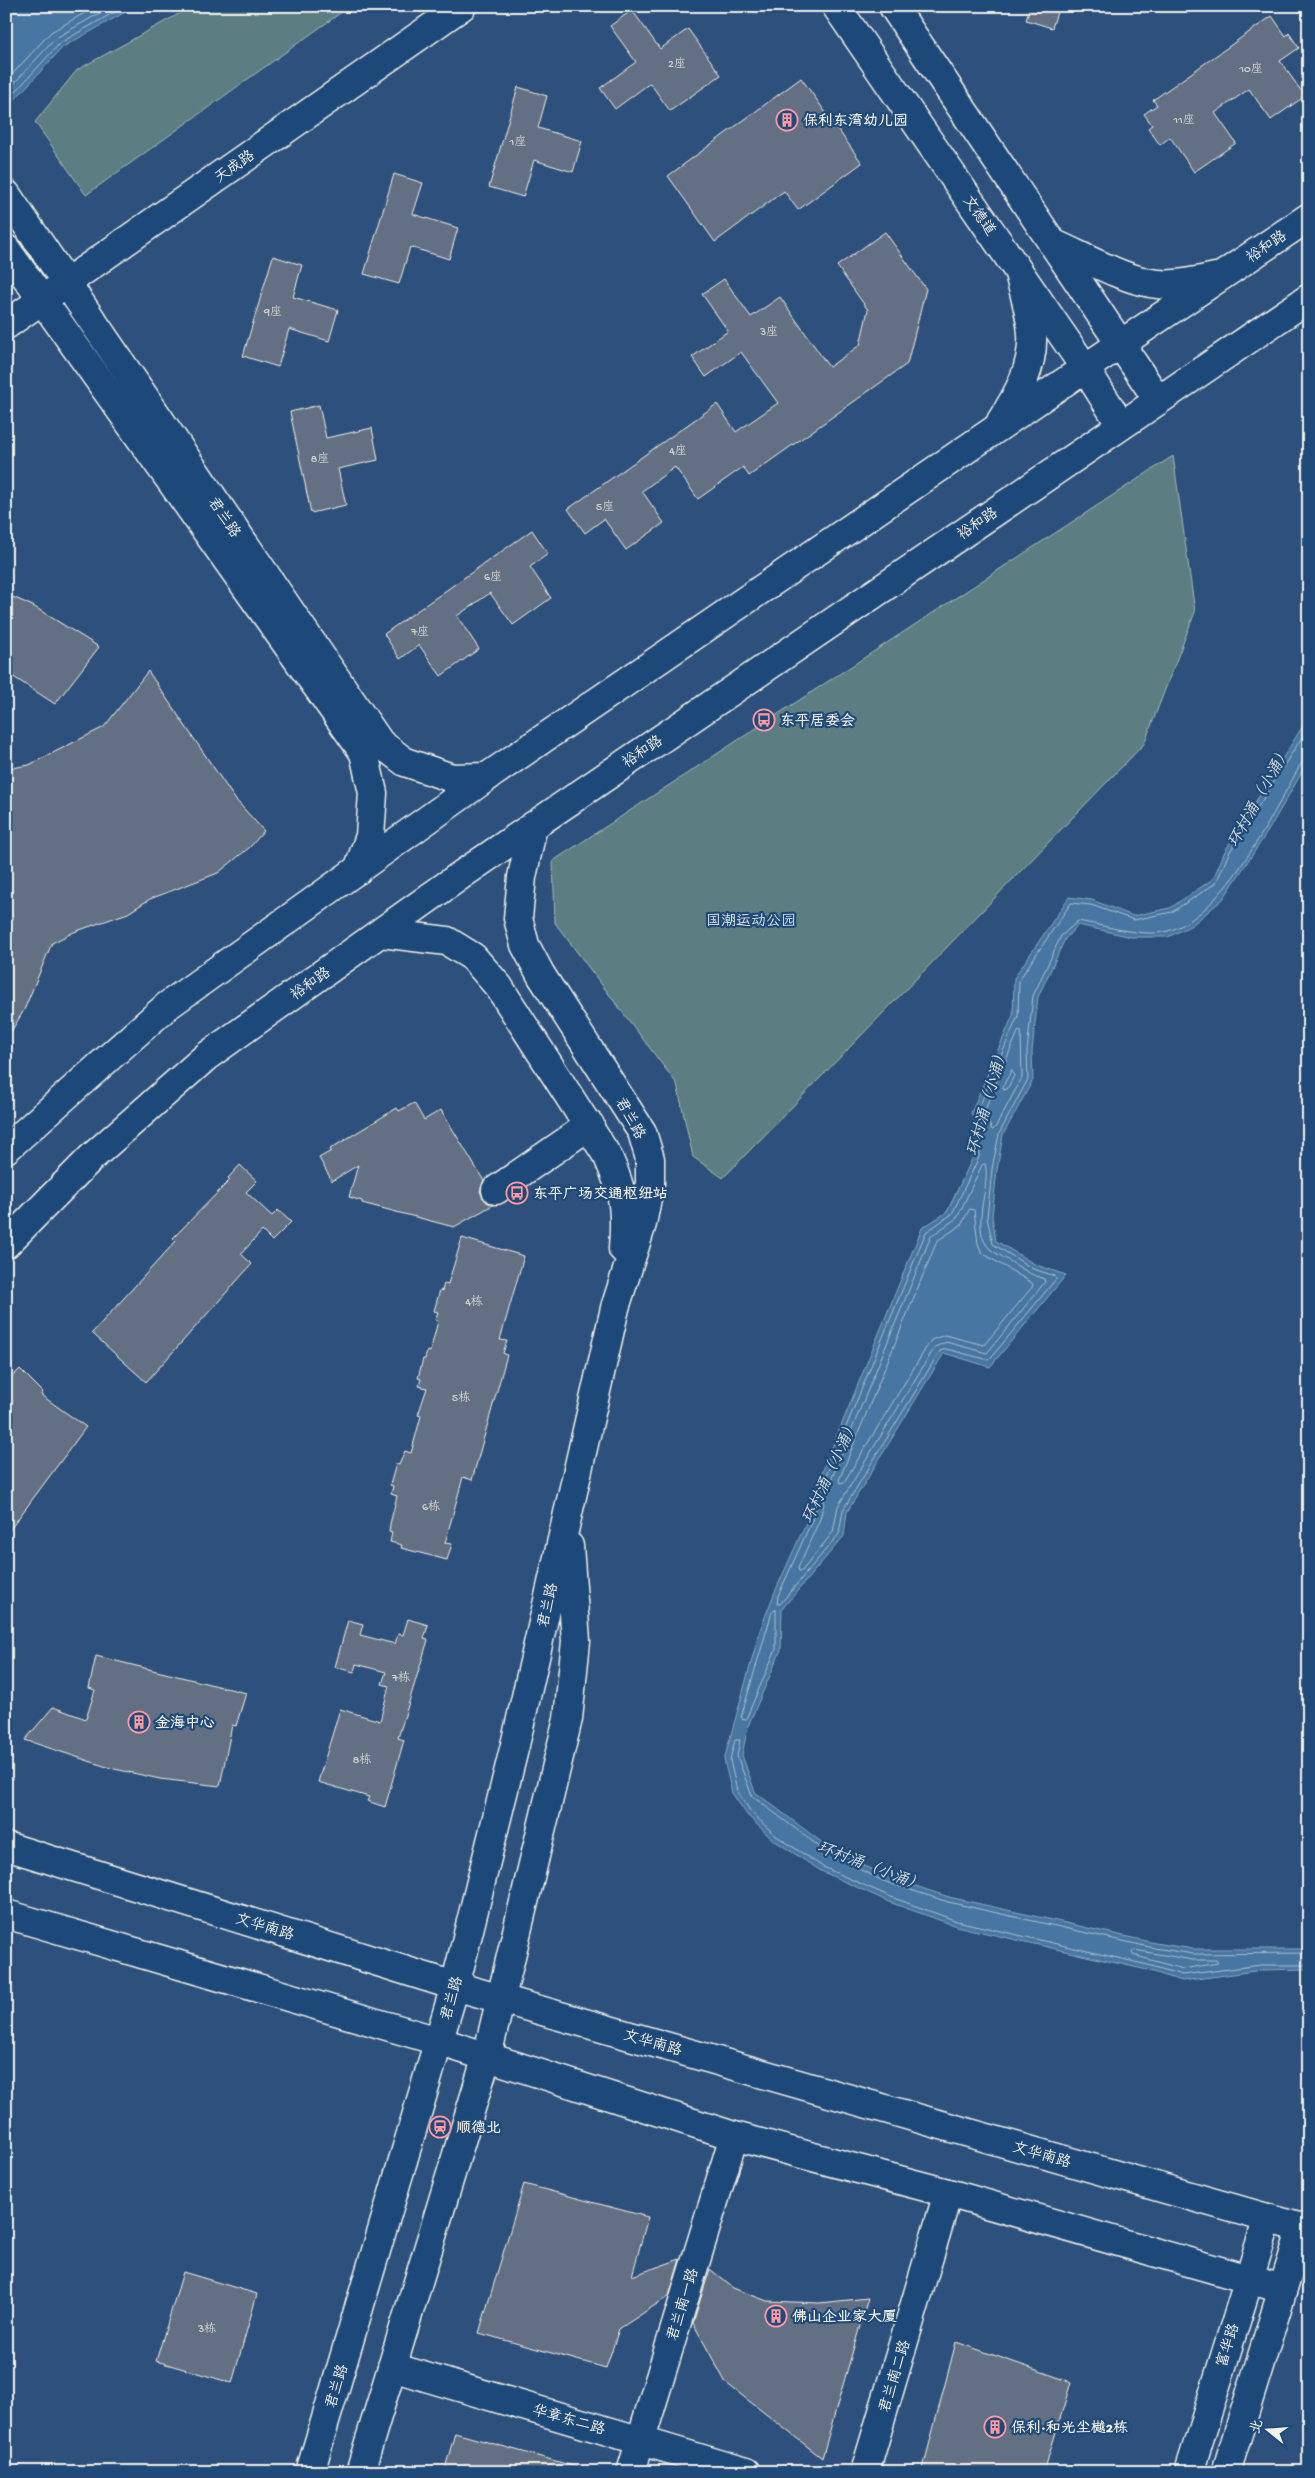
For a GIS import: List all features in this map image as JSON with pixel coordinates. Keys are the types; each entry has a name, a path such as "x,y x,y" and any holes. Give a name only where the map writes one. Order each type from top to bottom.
{"street":[{"name":"天成路","path":"6,325 462,6"},
{"name":"文德道","path":"836,6 1085,368 1122,425"},
{"path":"893,6 1158,400"},
{"name":"君兰路","path":"6,194 380,743 405,762 452,778 487,777"},
{"name":"裕和路","path":"6,1149 167,1006 487,777 1309,217"},
{"path":"1052,243 1126,275 1157,284 1185,283 1222,276"},
{"name":"君兰路","path":"6,249 364,753 373,793 370,836 358,870"},
{"path":"997,428 1018,394 1029,364 1032,334 1020,273"},
{"name":"裕和路","path":"6,1244 91,1158 207,1056 464,873 1309,298"},
{"name":"君兰路","path":"310,2472 456,1986 515,1745 616,1308 642,1224 650,1183 650,1159 642,1132 546,983 525,945 518,918 522,877 533,826"},
{"path":"381,933 447,941 473,958 499,987 590,1125 608,1157 620,1184 626,1216 616,1308"},
{"path":"496,1190 590,1125"},
{"name":"君兰路","path":"360,2472 487,2056 568,1719 576,1641 567,1518"},
{"name":"文华南路","path":"6,1846 456,1986 1302,2228 1283,2289"},
{"path":"6,1914 487,2056 734,2136 948,2193 1283,2289 1226,2472"},
{"name":"君兰南一路","path":"631,2472 734,2136"},
{"name":"君兰南二路","path":"865,2472 948,2193"},
{"name":"富华路","path":"1189,2472 1247,2279 1268,2218"},
{"name":"华章东二路","path":"392,2367 746,2472"}],"green space":[{"path":"193,6 350,6 86,195 35,122 77,70"},
{"name":"国潮运动公园","path":"1173,456 1195,612 1144,744 723,1178 693,1157 677,1084 555,923 553,861"}],"water":[{"path":"16,6 136,6 63,47 6,109 6,16"},
{"name":"环村涌（小涌）","path":"1309,716 1309,760 1268,831 1223,899 1192,925 1168,937 1132,937 1078,925 1065,939 1038,997 1032,1051 1033,1080 1003,1135 992,1217 996,1241 1036,1265 1066,1275 990,1367 944,1353 847,1512 844,1536 782,1609 781,1650 748,1726 742,1755 755,1792 832,1850 885,1876 949,1897 1155,1943 1194,1949 1309,1949 1309,1969 1262,1970 1182,1981 1147,1970 956,1926 889,1902 821,1871 772,1839 747,1815 732,1793 724,1760 760,1630 810,1514 816,1487 922,1228 947,1212 974,1155 979,1127 971,1113 1013,1015 1014,978 1069,897 1092,900 1133,916 1170,908 1213,879 1225,851"}],"building":[{"path":"1030,6 1059,6 1052,28 1026,20"},
{"path":"632,10 660,49 688,29 721,75 670,111 650,83 615,109 600,88 636,62 610,26"},
{"path":"1272,16 1286,36 1289,33 1299,48 1280,61 1305,96 1271,120 1249,89 1215,113 1236,143 1194,172 1170,137 1160,145 1148,128 1152,125 1144,114 1157,105 1153,100"},
{"name":"保利东湾幼儿园","path":"801,78 862,163 798,210 784,191 715,242 668,176"},
{"path":"518,87 547,96 538,128 582,141 573,172 534,160 523,197 489,187"},
{"path":"394,174 423,183 413,214 458,228 449,259 410,247 399,284 364,274"},
{"path":"885,232 926,289 907,364 749,476 743,467 698,499 675,467 642,491 664,523 626,550 604,519 585,533 568,509 717,404 736,432 778,403 741,352 706,377 692,357 728,331 702,294 724,279 751,317 780,297 829,367 860,345 868,310 837,266"},
{"path":"273,256 302,265 293,297 338,310 329,341 289,329 278,367 243,356"},
{"path":"319,405 326,438 372,428 378,460 338,469 346,505 311,513 290,412"},
{"path":"532,530 548,554 530,567 551,598 513,625 490,593 457,616 479,649 441,676 419,645 400,659 384,634"},
{"path":"6,594 33,606 99,647 55,704 6,672"},
{"path":"148,671 235,799 264,831 250,847 218,873 150,899 128,913 74,932 52,943 24,1010 6,1040 6,769 29,765 104,727"},
{"path":"414,1103 424,1120 441,1110 484,1181 480,1191 483,1198 493,1205 454,1227 362,1203 362,1201 349,1197 358,1165 332,1181 319,1158 331,1151 330,1149 397,1108 399,1111"},
{"path":"240,1165 257,1181 246,1192 272,1216 278,1210 291,1222 272,1241 262,1231 241,1254 252,1264 146,1382 92,1333 176,1241 173,1238 230,1180 228,1178"},
{"path":"462,1238 524,1256 500,1340 507,1341 503,1353 507,1355 472,1480 463,1477 445,1543 452,1544 447,1560 401,1548 402,1545 390,1542 392,1533 389,1532 390,1524 397,1496 391,1494 393,1486 390,1485 396,1464 399,1465 405,1451 411,1453 421,1416 418,1415 427,1388 419,1386 421,1379 418,1378 423,1359 425,1359 427,1351 430,1352 438,1321 435,1320 438,1312 434,1311 440,1290 442,1291 444,1283 448,1284"},
{"path":"20,1369 43,1392 41,1395 86,1427 6,1535 6,1383"},
{"path":"408,1619 428,1625 424,1639 428,1640 398,1738 404,1740 385,1807 367,1801 369,1797 318,1782 340,1709 380,1721 389,1686 382,1684 386,1672 356,1664 354,1672 335,1667 348,1620 363,1624 360,1635 395,1644 398,1634 403,1635"},
{"name":"金海中心","path":"96,1656 246,1693 236,1726 232,1725 220,1786 160,1779 110,1768 25,1740 53,1707 86,1719 95,1690 89,1688"},
{"path":"524,2184 648,2217 632,2276 680,2259 669,2296 619,2329 606,2368 479,2333"},
{"path":"710,2269 733,2288 767,2301 819,2303 868,2298 822,2458 726,2383 693,2323"},
{"path":"183,2272 257,2294 232,2383 156,2361"},
{"name":"保利·和光尘樾2栋","path":"956,2342 1071,2382 1044,2472 922,2472"},
{"path":"455,2433 577,2467 576,2472 444,2472"}],"place":[{"name":"保利东湾幼儿园","path":"787,120"},
{"name":"东平居委会","path":"764,720"},
{"name":"东平广场交通枢纽站","path":"517,1193"},
{"name":"金海中心","path":"139,1722"},
{"name":"顺德北","path":"440,2127"},
{"name":"佛山企业家大厦","path":"776,2316"},
{"name":"保利·和光尘樾2栋","path":"995,2427"}]}
